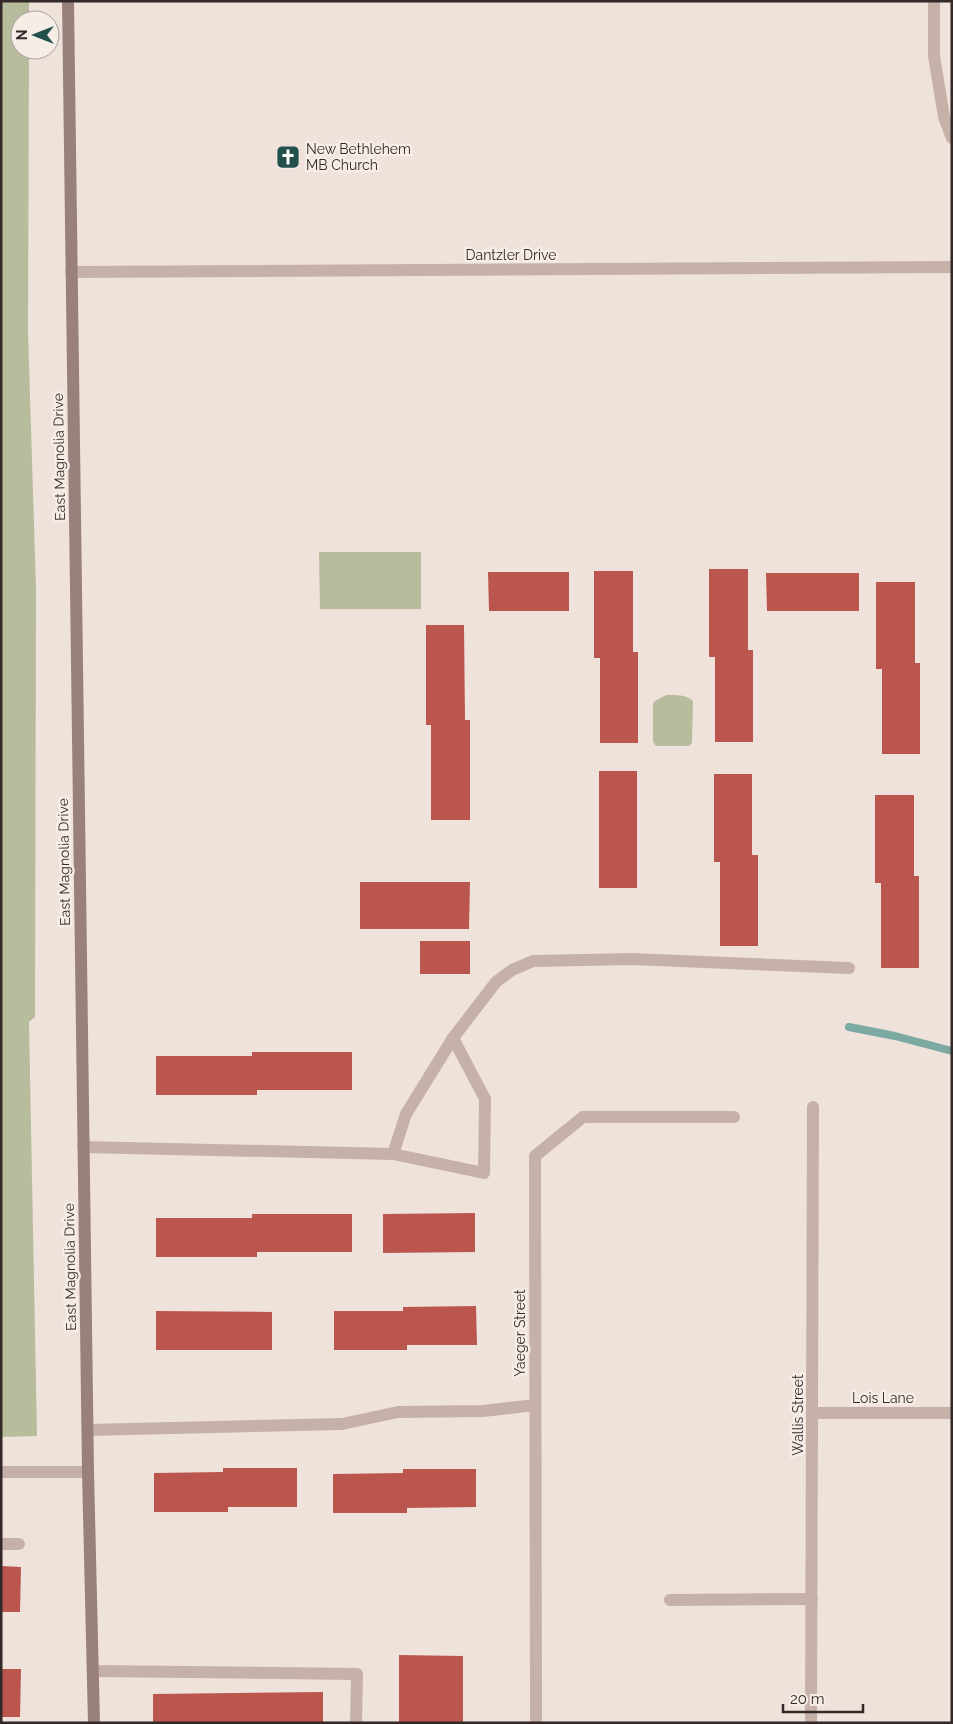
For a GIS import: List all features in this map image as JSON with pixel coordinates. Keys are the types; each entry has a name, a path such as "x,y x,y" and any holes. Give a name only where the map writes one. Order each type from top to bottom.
{"main road":[{"name":"East Magnolia Drive","path":"68,1 88,1472 94,1723"}],"street":[{"path":"934,1 934,56 944,117 952,138"},
{"name":"Dantzler Drive","path":"71,272 952,268"},
{"path":"393,1154 406,1114 452,1038 496,982 512,970 533,961 632,959 849,968"},
{"path":"84,1147 393,1154 484,1174 485,1099 452,1038"},
{"name":"Wallis Street","path":"811,1723 813,1107"},
{"name":"Yaeger Street","path":"536,1723 535,1156 583,1118 734,1117"},
{"path":"88,1430 342,1424 398,1412 483,1411 535,1405"},
{"name":"Lois Lane","path":"813,1412 952,1414"},
{"path":"1,1472 88,1472"},
{"path":"1,1544 19,1544"},
{"path":"670,1600 812,1599"},
{"path":"93,1671 357,1674 356,1723"}],"green space":[{"path":"1,1 29,1 29,10 10,10 10,60 29,60 28,331 36,589 35,1017 29,1022 37,1436 1,1437"},
{"path":"319,552 421,552 421,609 320,609"},
{"path":"666,695 684,696 693,701 692,743 689,746 656,746 653,742 653,703"}],"building":[{"path":"709,569 748,569 748,650 753,650 753,742 715,742 715,657 709,657"},
{"path":"594,571 633,571 633,652 638,652 638,743 600,743 600,658 594,658"},
{"path":"488,572 569,572 569,611 489,611"},
{"path":"766,573 859,573 859,611 767,611"},
{"path":"876,582 915,582 915,663 920,663 920,754 882,754 882,669 876,669"},
{"path":"426,625 464,625 465,720 470,720 470,820 431,820 431,725 426,725"},
{"path":"599,771 637,771 637,888 599,888"},
{"path":"714,774 752,774 752,855 758,855 758,946 720,946 720,862 714,862"},
{"path":"875,795 914,795 914,876 919,876 919,968 881,968 881,883 875,883"},
{"path":"360,882 470,882 469,929 360,929"},
{"path":"420,941 470,941 470,974 420,974"},
{"path":"252,1052 352,1052 352,1090 257,1090 257,1095 156,1095 156,1056 252,1056"},
{"path":"475,1213 475,1252 383,1253 383,1214"},
{"path":"252,1214 352,1214 352,1252 257,1252 257,1257 156,1257 156,1218 252,1218"},
{"path":"476,1306 477,1345 407,1345 407,1350 334,1350 334,1311 403,1311 403,1307"},
{"path":"156,1311 272,1312 272,1350 156,1350"},
{"path":"223,1468 297,1468 297,1507 228,1507 228,1512 154,1512 154,1473 223,1472"},
{"path":"403,1469 476,1469 476,1507 407,1508 407,1513 333,1513 333,1474 403,1473"},
{"path":"1,1566 21,1567 20,1612 1,1612"},
{"path":"399,1655 463,1656 463,1723 399,1723"},
{"path":"1,1669 21,1669 20,1717 1,1717"},
{"path":"323,1692 323,1723 153,1723 153,1694"}],"waterway":[{"path":"849,1027 895,1036 952,1051"}],"place":[{"name":"New Bethlehem MB Church","path":"288,157"}]}
